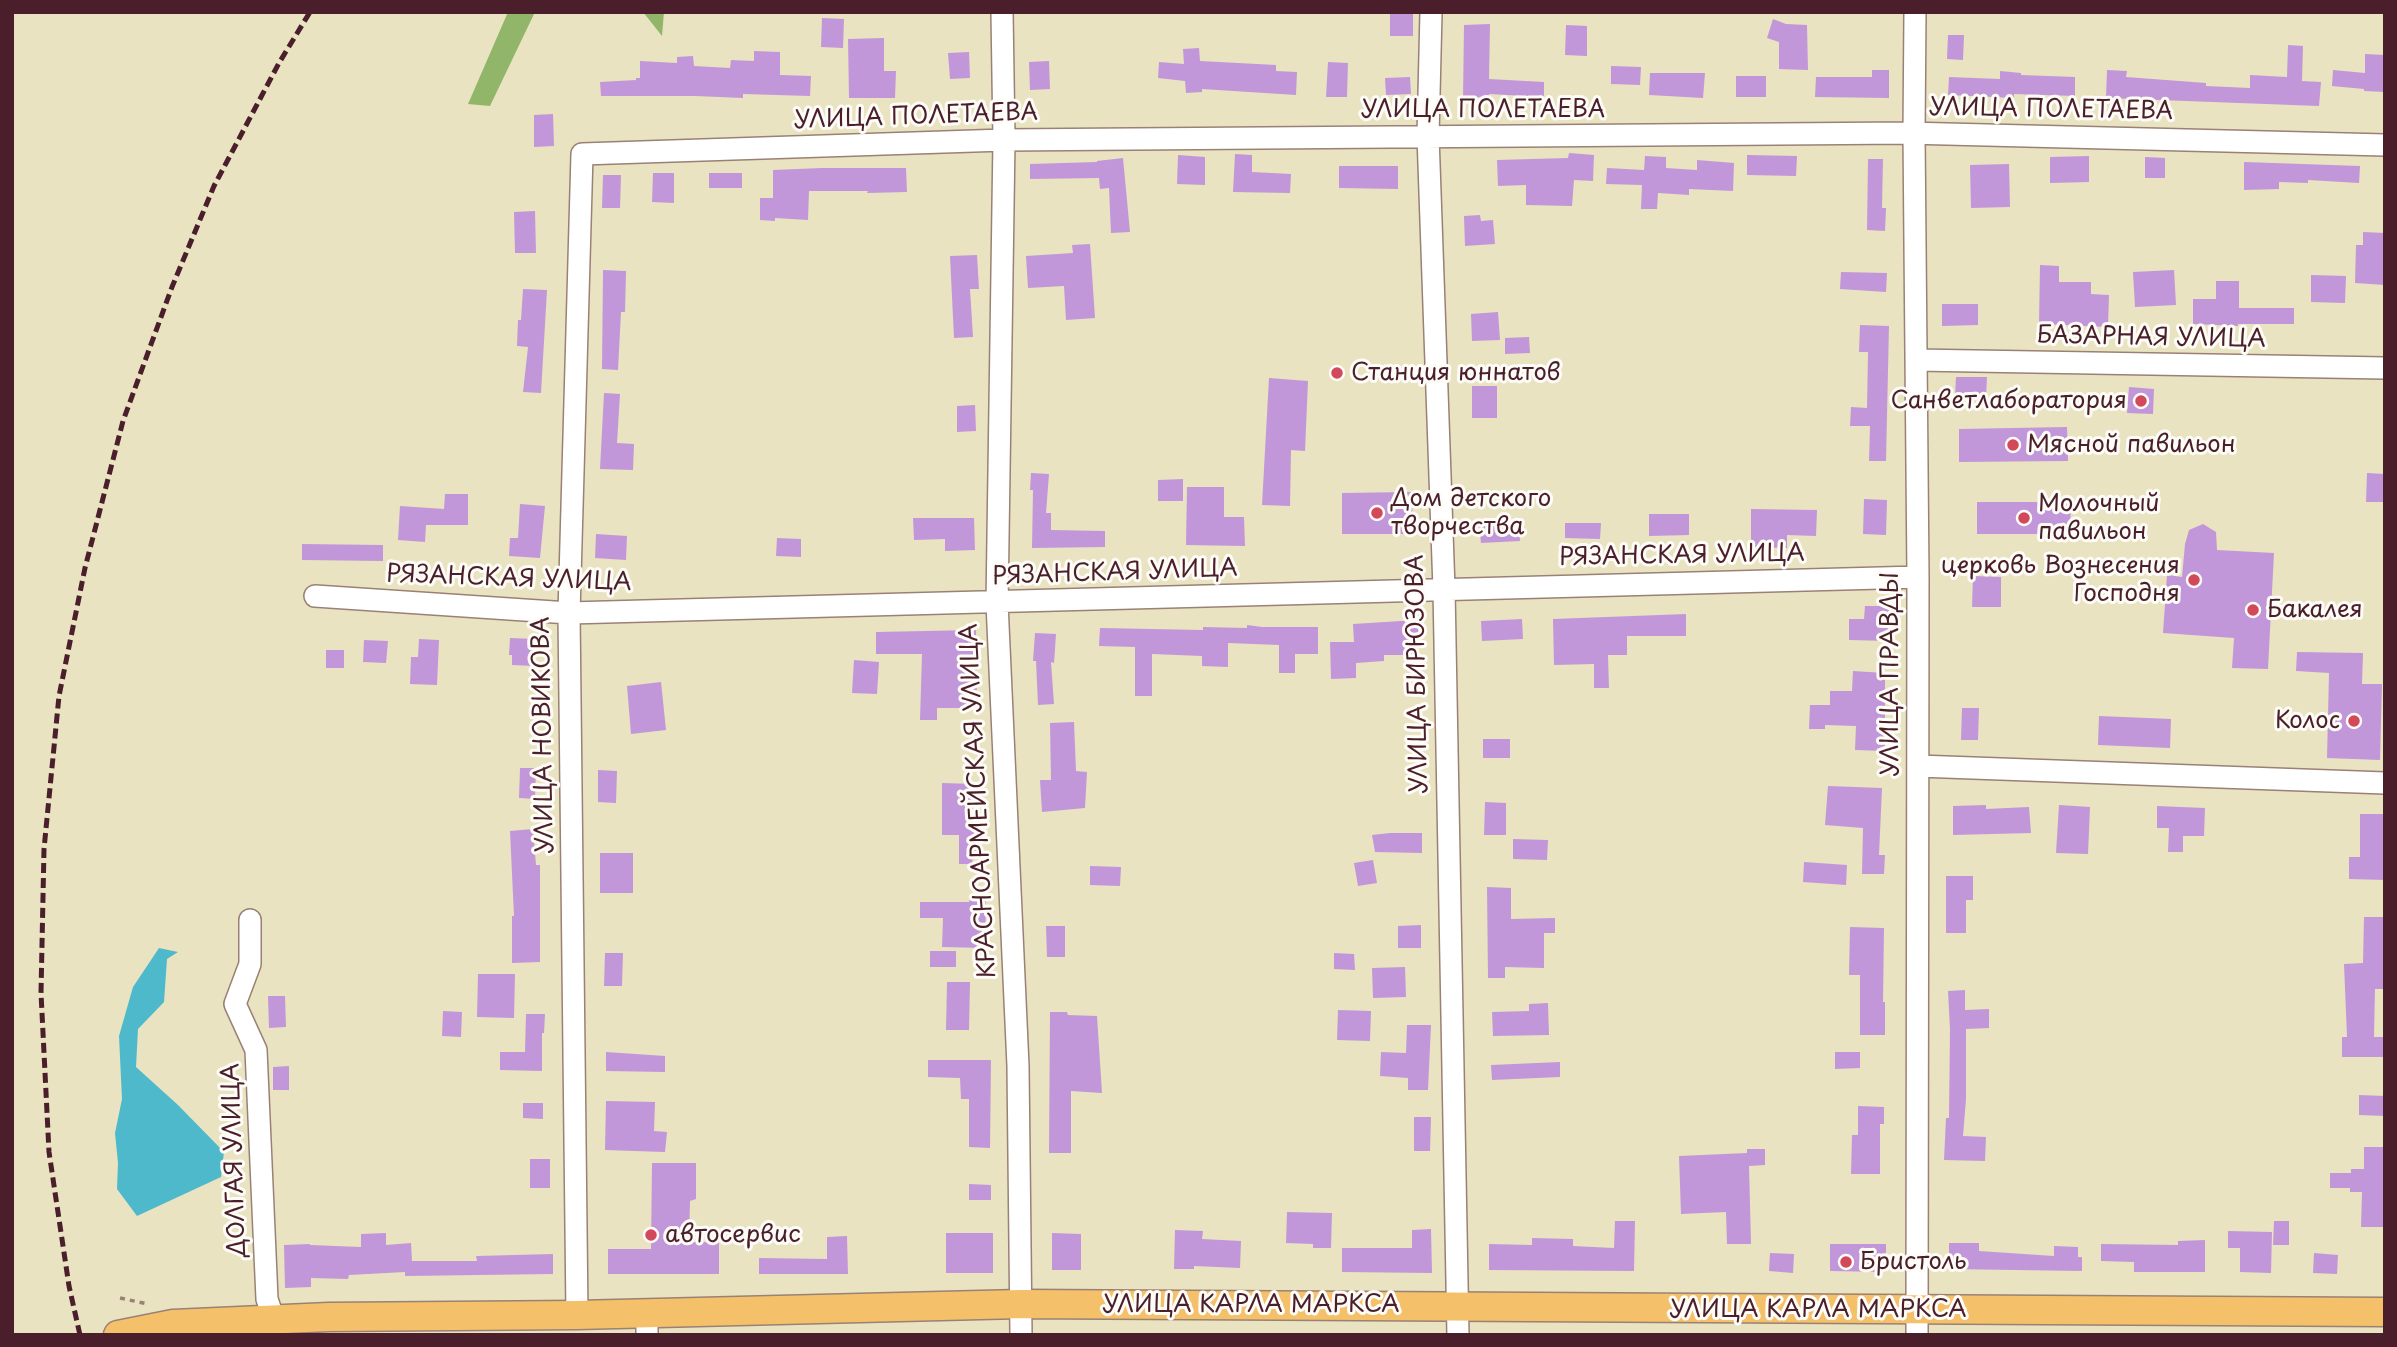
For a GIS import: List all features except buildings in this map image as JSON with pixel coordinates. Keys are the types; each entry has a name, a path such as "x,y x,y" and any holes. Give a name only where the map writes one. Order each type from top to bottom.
{"main road":[{"name":"УЛИЦА КАРЛА МАРКСА","path":"118,1335 173,1324 328,1317 577,1315 647,1324 1020,1304 1457,1321 1917,1323 2385,1312"}],"street":[{"name":"КРАСНОАРМЕЙСКАЯ УЛИЦА","path":"1002,12 1004,140 997,603 1018,1066 1021,1335"},
{"name":"УЛИЦА БИРЮЗОВА","path":"1431,12 1428,136 1444,589 1457,1321"},
{"name":"УЛИЦА ПРАВДЫ","path":"1915,12 1918,577 1917,1323"},
{"name":"УЛИЦА ПОЛЕТАЕВА","path":"582,154 1004,140 1428,136 1914,134 2385,145"},
{"name":"УЛИЦА НОВИКОВА","path":"577,1315 569,612 582,154"},
{"name":"БАЗАРНАЯ УЛИЦА","path":"1916,360 2385,368"},
{"name":"РЯЗАНСКАЯ УЛИЦА","path":"315,596 569,612 997,603 1918,577"},
{"path":"1918,766 2385,783"},
{"name":"ДОЛГАЯ УЛИЦА","path":"250,920 250,964 235,1004 256,1050 267,1299 274,1320"}],"green space":[{"path":"508,12 535,12 490,106 468,104"},
{"path":"643,12 664,12 662,36"}],"water":[{"path":"159,948 178,952 167,959 164,1002 138,1029 136,1067 224,1152 221,1177 137,1216 117,1189 115,1133 122,1099 119,1036 133,987"}],"railway":[{"path":"80,1335 69,1286 49,1152 41,993 44,849 59,696 85,568 123,421 172,287 214,186 279,63 310,12"}],"place":[{"name":"Станция юннатов","path":"1337,373"},
{"name":"Санветлаборатория","path":"2141,401"},
{"name":"Мясной павильон","path":"2013,445"},
{"name":"Дом детского творчества","path":"1377,513"},
{"name":"Молочный павильон","path":"2024,518"},
{"name":"церковь Вознесения Господня","path":"2194,580"},
{"name":"Бакалея","path":"2253,610"},
{"name":"Колос","path":"2354,721"},
{"name":"автосервис","path":"651,1235"},
{"name":"Бристоль","path":"1846,1262"}]}
